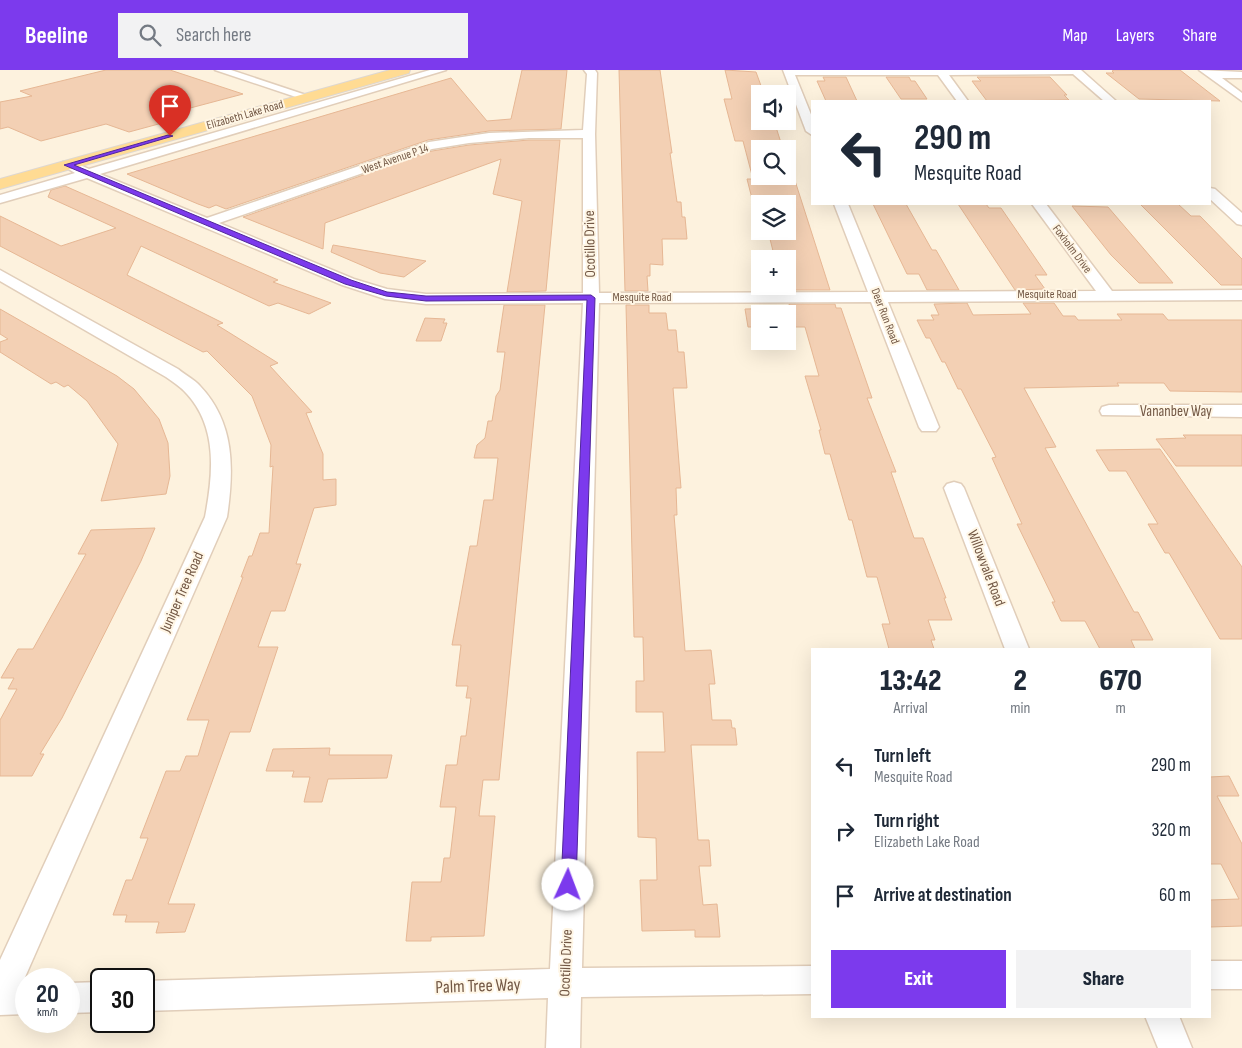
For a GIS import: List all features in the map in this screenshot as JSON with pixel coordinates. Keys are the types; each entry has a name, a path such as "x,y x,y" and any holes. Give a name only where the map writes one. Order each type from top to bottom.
{"main road":[{"name":"Elizabeth Lake Road","path":"0,184 404,70"}],"street":[{"path":"220,70 306,98"},
{"path":"240,76 264,70"},
{"path":"0,199 441,70"},
{"name":"Ocotillo Drive","path":"563,1048 591,298 589,134 592,73 589,70"},
{"path":"811,128 789,71 1076,71 1109,100"},
{"path":"940,71 962,100"},
{"path":"1207,73 1242,75"},
{"path":"1207,73 1242,98"},
{"name":"West Avenue P 14","path":"208,222 429,146 467,138 508,134 589,134"},
{"name":"Mesquite Road","path":"68,165 348,282 386,294 426,299 877,295 1242,295"},
{"path":"1211,193 1242,220"},
{"name":"Deer Run Road","path":"841,205 929,427"},
{"name":"Foxholm Drive","path":"1040,205 1106,294"},
{"name":"Juniper Tree Road","path":"0,274 172,373 194,390 210,412 221,447 222,481 216,517 0,996"},
{"name":"Vananbev Way","path":"1110,411 1242,411"},
{"name":"Willowvale Road","path":"954,488 1017,648"},
{"path":"1211,975 1242,975"},
{"name":"Palm Tree Way","path":"155,996 565,983 811,980"},
{"path":"0,1000 15,999"},
{"path":"1163,1018 1175,1048"}],"building":[{"path":"106,70 170,70 243,94 164,115 177,119 129,132 106,124 41,141 8,127 0,129 0,102 32,96 20,91"},
{"path":"522,70 567,70 561,129 489,131 428,140 226,209 216,205 209,208 127,174 451,78 487,121 511,119"},
{"path":"619,70 660,70 677,202 681,202 682,217 685,217 687,239 662,239 663,265 650,264 650,276 647,276 648,291 625,291"},
{"path":"725,70 756,72 761,85 751,85 751,130 777,130 780,140 751,140 751,171 743,141 735,141 724,99 732,99"},
{"path":"1180,70 1220,101 1139,99 1106,73 1114,73 1112,71"},
{"path":"823,77 846,77 857,100 826,100 817,81 825,81"},
{"path":"886,77 909,77 911,81 915,81 927,99 901,99"},
{"path":"977,77 1050,77 1067,95 1064,95 1069,100 986,100 972,81 981,81"},
{"path":"529,140 560,140 546,291 507,292 522,201 493,194 501,159 325,223 323,249 243,217 432,151 469,145"},
{"path":"747,179 751,179 751,185 796,184 830,290 796,290 796,250 773,250 770,240 796,240 796,195 751,195"},
{"path":"65,186 278,280 273,282 331,303 309,314 278,303 269,306 141,246 127,275 223,323 217,325 278,363 270,366 312,412 306,413 323,454 323,480 336,479 336,505 314,508 296,564 301,564 285,611 271,611 258,647 278,647 250,732 230,732 168,904 195,904 185,932 156,933 159,922 125,922 127,915 113,915 126,880 132,880 148,838 140,838 166,771 180,771 186,756 198,756 209,720 187,720 243,577 241,577 249,556 252,556 260,533 269,533 273,466 270,467 271,445 252,396 207,351 203,352 0,246 0,216 61,246 116,228 48,197 51,190"},
{"path":"873,205 907,205 932,250 936,250 959,290 927,290 919,274 907,274"},
{"path":"959,205 987,205 989,208 1001,208 1047,275 1035,275 1045,289 1015,290"},
{"path":"1141,205 1179,205 1191,216 1200,216 1242,259 1242,285 1221,285"},
{"path":"1072,206 1108,207 1173,283 1139,283 1111,255"},
{"path":"333,245 426,261 404,277 380,273 331,252"},
{"path":"967,303 973,315 1031,314 1023,303 1054,303 1063,316 1075,316 1078,320 1122,320 1117,314 1163,314 1168,320 1242,320 1242,392 1170,391 1164,383 1117,383 1119,386 1024,388 1056,447 1045,448 1134,612 1138,612 1153,640 1131,640 1135,648 1099,648 1085,621 1061,621 1052,602 1055,602 1017,524 1022,524 992,458 996,457 961,389 958,389 945,362 942,362 930,338 926,338 917,320 934,320 931,315 939,315 934,304"},
{"path":"789,304 835,304 836,308 841,308 872,398 867,398 896,472 891,472 914,538 923,538 946,598 944,598 952,620 928,620 935,640 931,640 934,648 889,648 882,624 890,624 877,577 867,577 852,520 849,520 830,454 825,454 819,430 821,430 805,376 819,376 805,327 796,327 796,305"},
{"path":"504,305 545,305 499,780 483,780 479,816 495,816 484,936 431,937 431,941 406,941 412,882 441,882 444,858 450,858 456,807 440,807 446,765 457,765 461,736 466,736 471,698 466,698 468,686 456,686 461,645 452,645 470,546 477,546 484,500 493,500 498,458 474,458 477,445 485,438 488,421 492,421 496,396 500,390 505,352 497,352"},
{"path":"626,305 649,305 649,313 666,313 668,330 676,330 678,352 684,352 687,388 673,388 681,488 676,488 677,515 674,515 685,651 711,650 715,684 709,684 712,720 731,720 732,728 735,728 737,745 691,745 698,840 709,840 711,866 699,866 703,905 717,904 720,937 695,937 695,930 642,931 640,880 657,880 656,838 638,837 637,752 665,752 663,712 636,712 636,681 644,681 643,637 634,637"},
{"path":"0,309 117,376 134,389 159,419 168,443 170,476 166,494 101,501 118,444 87,401 68,385 64,387 56,382 51,384 0,352 0,342 8,339 0,334"},
{"path":"745,309 751,309 751,327 748,327"},
{"path":"425,318 445,319 443,323 447,323 441,341 416,341"},
{"path":"1183,435 1242,435 1242,466 1176,466 1156,439 1186,438"},
{"path":"1160,449 1242,567 1242,639 1220,639 1169,553 1165,553 1148,524 1158,524 1126,471 1109,471 1096,450"},
{"path":"155,528 141,561 62,718 40,754 44,754 32,776 0,776 0,720 17,689 8,689 14,678 1,678 18,649 33,649 86,554 78,554 91,530"},
{"path":"330,748 329,755 392,755 387,778 328,779 322,802 304,802 310,777 292,777 294,771 266,771 273,749"},
{"path":"1229,776 1239,796 1217,796 1242,844 1242,926 1211,927 1211,900 1239,899 1221,864 1211,864 1211,777"}],"route":[{"path":"170,136 68,165 348,282 386,294 426,299 591,298 568,885"}]}
